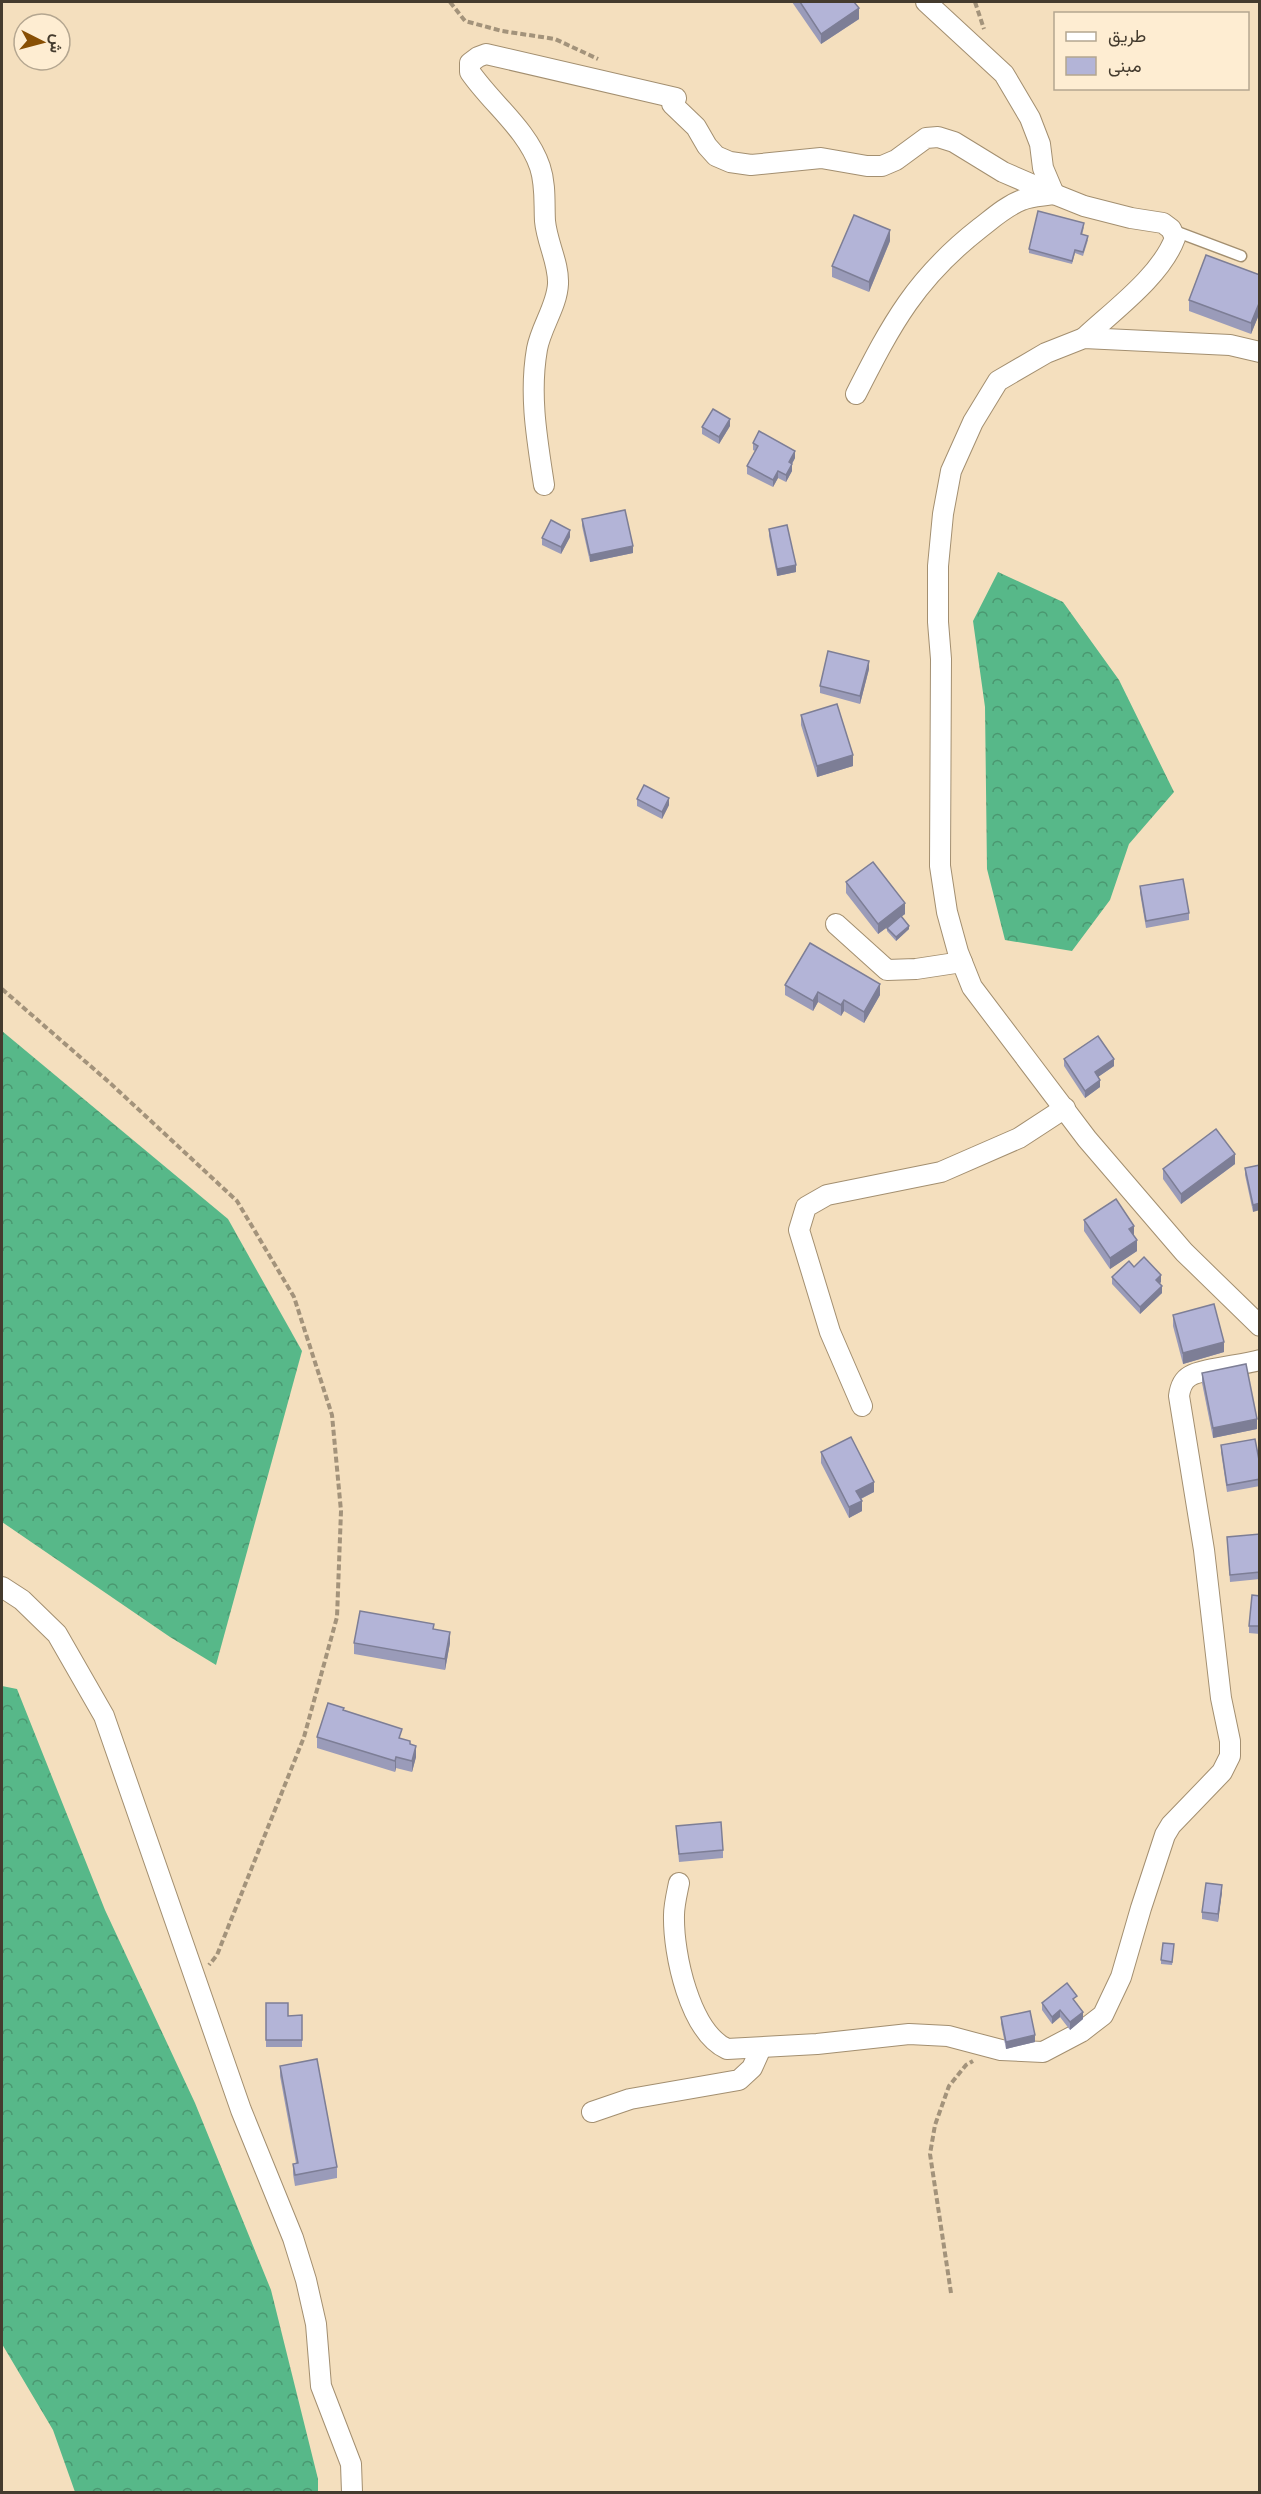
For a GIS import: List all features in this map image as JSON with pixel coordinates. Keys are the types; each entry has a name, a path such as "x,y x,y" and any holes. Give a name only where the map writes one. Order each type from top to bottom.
{"street":[{"path":"926,2 1004,74 1030,117 1040,144 1043,168 1054,195"},
{"path":"544,485 533,420 534,380 537,348 558,285 545,220 546,203 540,167 529,147 506,114 470,72 470,63 478,57 486,54 502,57 676,98 672,104 696,127 707,146 716,156 730,162 751,165 821,158 867,166 882,166 896,160 927,138 938,137 954,142 1003,172 1054,195 1093,208 1163,223 1171,230 1175,238 1170,252 1148,278 1084,338 1046,353 998,381 973,423 956,461 945,503 938,577 941,659 940,866 946,912 972,987 1087,1140 1184,1252 1258,1320"},
{"path":"856,394 892,323 915,290 940,262 1005,209 1022,200 1054,195"},
{"path":"1084,338 1230,345 1260,352"},
{"path":"836,924 887,970 916,969 962,962"},
{"path":"862,1406 830,1332 799,1230 807,1207 827,1195 941,1172 1019,1138 1065,1108"},
{"path":"679,1883 674,1916 681,1969 688,1996 697,2018 717,2045 726,2049 761,2048 909,2034 948,2036 995,2049 1043,2052 1081,2032 1103,2015 1121,1977 1140,1908 1165,1835 1227,1765 1230,1741 1221,1698 1204,1550 1179,1396 1180,1388 1190,1376 1260,1360"},
{"path":"2,1587 22,1600 57,1635 105,1716 241,2110 293,2238 316,2324 321,2386 351,2464 352,2493"},
{"path":"592,2112 630,2099 738,2080 752,2068 761,2048"}],"lane":[{"path":"1171,230 1241,256"}],"path":[{"path":"450,2 465,21 502,31 555,39 602,61"},
{"path":"2,989 110,1083 237,1201 294,1297 332,1415 341,1511 337,1617 304,1737 217,1955 196,1981"},
{"path":"951,2293 930,2154 935,2125 949,2086 966,2065 995,2049"}],"green space":[{"path":"998,572 1063,602 1119,680 1174,792 1129,844 1110,900 1072,951 1005,940 987,869 985,707 973,621"},
{"path":"2,1031 228,1219 302,1351 216,1665 170,1637 2,1522"},
{"path":"2,1686 17,1689 105,1910 195,2103 271,2290 318,2479 318,2492 75,2492 53,2430 2,2344"}],"building":[{"path":"800,2 854,2 859,8 821,34"},
{"path":"1038,211 1084,223 1081,234 1088,236 1083,252 1075,250 1072,261 1029,249"},
{"path":"854,215 890,230 869,282 832,266"},
{"path":"1206,255 1260,275 1260,301 1251,323 1189,300"},
{"path":"713,409 730,419 719,437 702,427"},
{"path":"759,431 795,451 786,475 778,471 773,480 747,466 758,446 753,443"},
{"path":"625,510 633,546 590,555 582,519"},
{"path":"551,520 570,530 561,547 542,538"},
{"path":"787,525 796,565 777,569 769,529"},
{"path":"828,651 869,661 860,696 820,686"},
{"path":"837,704 853,755 817,766 801,715"},
{"path":"644,785 669,798 662,812 637,799"},
{"path":"873,862 905,903 878,924 846,882"},
{"path":"1183,879 1189,913 1146,921 1140,886"},
{"path":"901,916 909,926 896,937 887,928"},
{"path":"810,943 880,984 864,1012 844,1000 841,1005 818,992 813,1001 785,985"},
{"path":"1098,1036 1114,1059 1095,1072 1100,1080 1085,1091 1064,1059"},
{"path":"1216,1129 1235,1154 1181,1194 1163,1169"},
{"path":"1260,1165 1260,1203 1253,1205 1245,1168"},
{"path":"1116,1199 1134,1226 1129,1229 1137,1240 1110,1258 1084,1220"},
{"path":"1144,1257 1161,1275 1156,1280 1162,1286 1140,1307 1112,1277 1129,1261 1134,1267"},
{"path":"1214,1304 1224,1342 1183,1353 1173,1315"},
{"path":"1246,1364 1257,1419 1213,1428 1202,1373"},
{"path":"851,1437 874,1482 856,1491 862,1501 849,1507 821,1452"},
{"path":"1255,1439 1260,1479 1227,1485 1221,1445"},
{"path":"1260,1534 1260,1572 1230,1575 1227,1537"},
{"path":"1252,1595 1260,1596 1260,1626 1249,1626"},
{"path":"360,1611 434,1624 433,1629 450,1632 445,1659 354,1643"},
{"path":"328,1703 402,1729 399,1738 410,1741 410,1744 416,1746 412,1761 396,1757 395,1761 317,1737"},
{"path":"721,1822 723,1850 679,1854 676,1826"},
{"path":"1206,1883 1222,1885 1218,1914 1202,1912"},
{"path":"1163,1943 1174,1944 1172,1962 1161,1960"},
{"path":"1067,1983 1077,1996 1073,1999 1083,2012 1070,2022 1060,2010 1052,2017 1042,2003"},
{"path":"266,2003 288,2003 288,2016 302,2015 302,2040 266,2040"},
{"path":"1030,2011 1035,2035 1006,2042 1001,2017"},
{"path":"317,2059 337,2167 295,2175 293,2164 298,2163 280,2066"}]}
